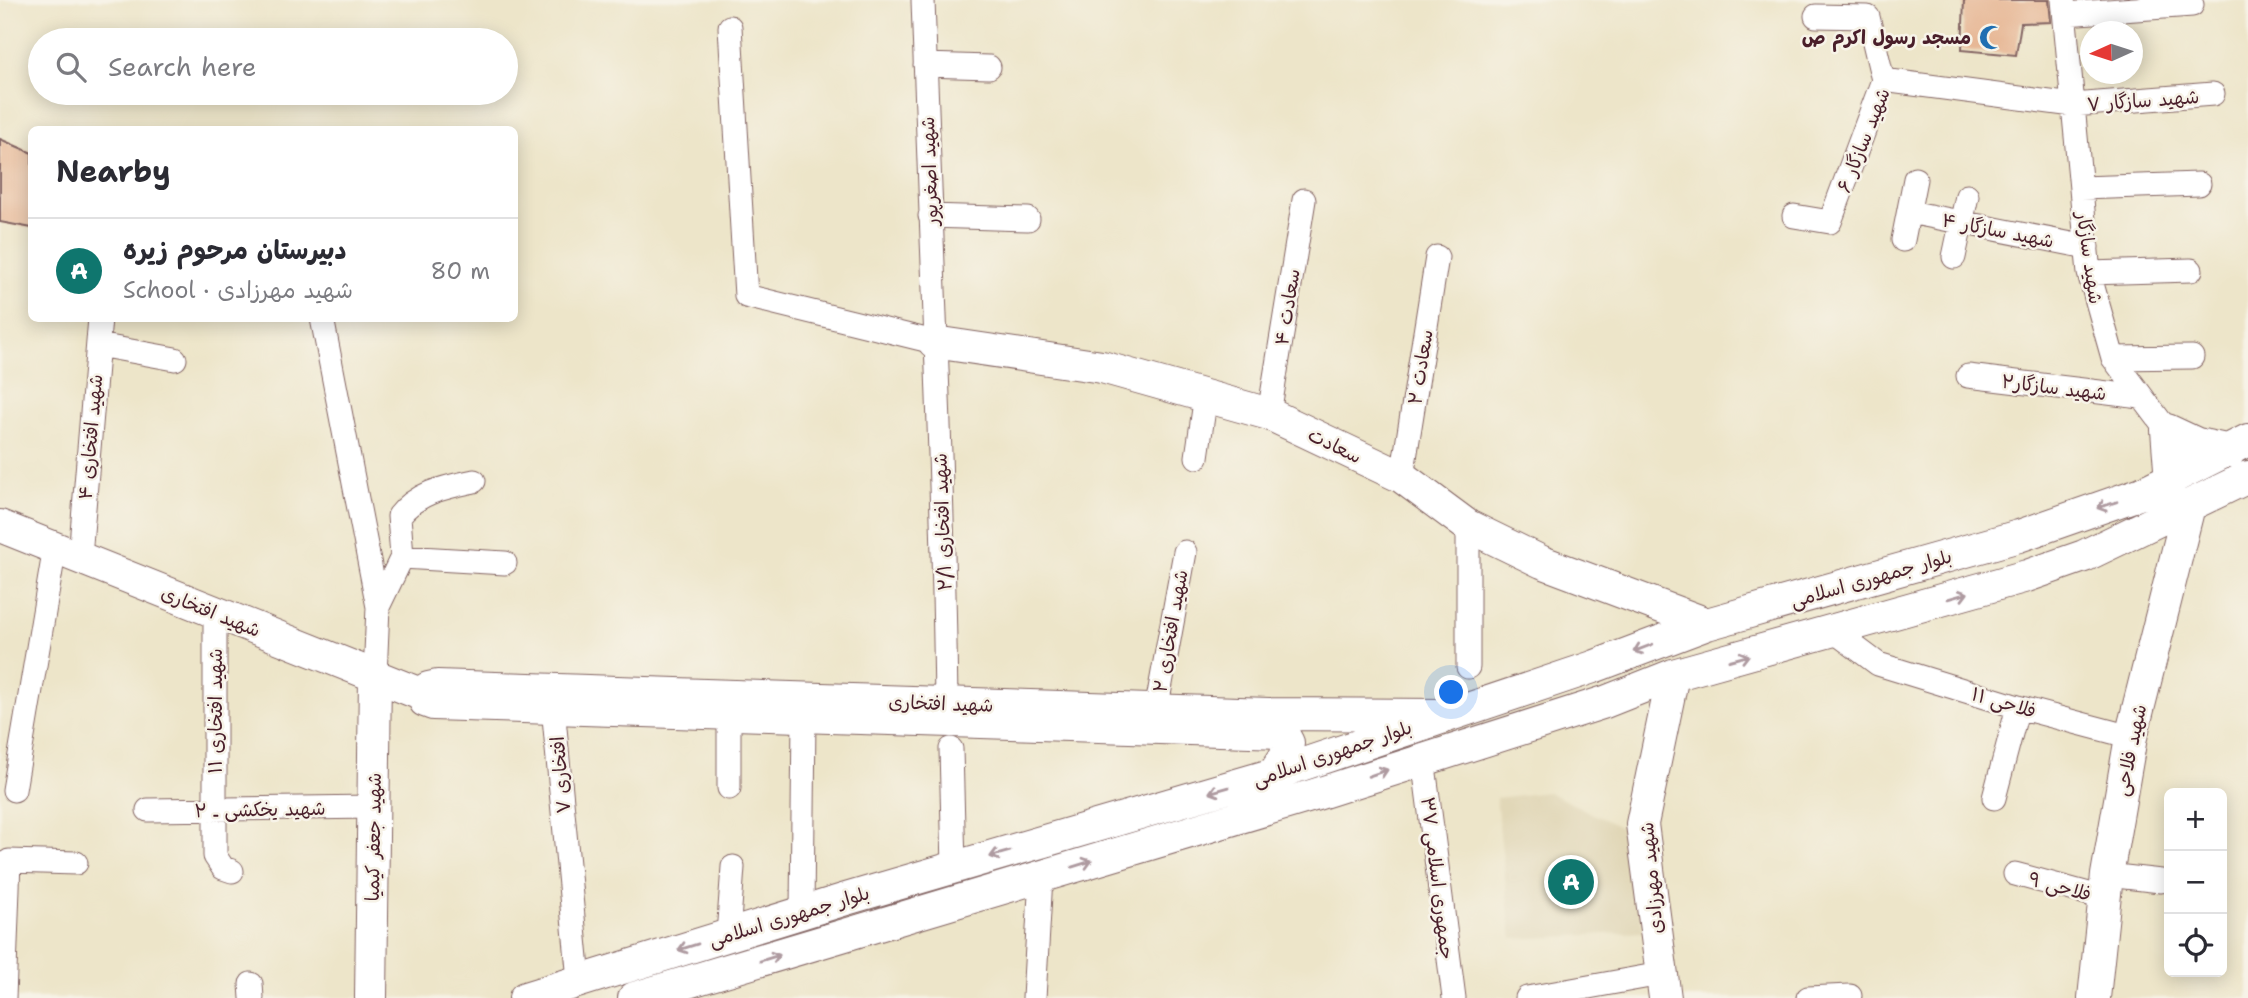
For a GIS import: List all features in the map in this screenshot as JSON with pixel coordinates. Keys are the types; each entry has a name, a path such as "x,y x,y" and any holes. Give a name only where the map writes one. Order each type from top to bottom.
{"street":[{"name":"شهید اصغرپور","path":"923,0 934,342"},
{"path":"2064,7 2192,5"},
{"name":"شهید سازگار","path":"2064,7 2089,273 2113,358 2168,430 2197,444 2239,446"},
{"path":"1816,16 1868,17 1883,80"},
{"path":"730,27 746,296 934,342"},
{"path":"925,65 989,67"},
{"name":"شهید سازگار ۶","path":"1794,216 1830,222 1883,80 2073,105"},
{"name":"شهید سازگار ۷","path":"2073,105 2213,94"},
{"path":"1903,240 1915,179"},
{"path":"2081,188 2199,184"},
{"path":"1954,257 1967,196"},
{"name":"سعادت ۴","path":"1269,414 1304,200"},
{"name":"شهید سازگار ۴","path":"1909,212 2087,247"},
{"path":"930,216 1028,219"},
{"name":"سعادت ۲","path":"1402,477 1437,257"},
{"path":"2089,273 2191,270"},
{"name":"شهید افتخاری ۴","path":"14,790 67,552 100,322"},
{"path":"324,322 379,607 375,676"},
{"name":"سعادت","path":"934,342 1102,366 1269,414 1402,477 1468,526 1542,562 1707,624"},
{"name":"شهید افتخاری ۲/۱","path":"934,342 944,513 946,703"},
{"path":"98,345 175,359"},
{"path":"2113,358 2192,357"},
{"name":"شهید سازگار۲","path":"1968,376 2141,397"},
{"path":"1197,457 1206,396"},
{"name":"شهید فلاحی","path":"2094,998 2106,886 2131,737 2180,494 2168,430"},
{"name":"بلوار جمهوری اسلامی","path":"634,998 1314,796 1423,758 1605,702 1673,676 2026,576 2084,556 2180,494 2239,446"},
{"name":"بلوار جمهوری اسلامی","path":"525,998 802,912 1274,774 1593,667 1707,624 2019,536 2073,516 2248,477"},
{"path":"379,607 402,557 399,516 409,503 445,487 474,481"},
{"path":"2073,516 2067,531 2070,543 2076,552 2084,556"},
{"name":"شهید افتخاری","path":"0,526 375,676 430,691 1156,710 1265,723 1446,715"},
{"path":"1468,526 1468,667"},
{"path":"2019,536 2034,545 2035,563 2026,576"},
{"name":"شهید افتخاری ۲","path":"1156,710 1185,552"},
{"path":"402,557 505,563"},
{"name":"شهید افتخاری ۱۱","path":"215,614 215,856 223,868 232,871"},
{"name":"فلاحی ۱۱","path":"1835,632 1878,664 2018,707 2131,737"},
{"path":"1593,667 1586,677 1586,689 1594,699 1605,702"},
{"name":"شهید جعفر کیمیا","path":"371,998 375,676"},
{"name":"شهید مهرزادی","path":"1663,986 1642,824 1673,676"},
{"path":"1527,689 1539,692 1546,703 1544,716 1534,724"},
{"path":"430,691 425,701 433,704 804,716 1265,723 1282,733 1288,743 1286,755 1274,774"},
{"name":"افتخاری ۷","path":"553,707 579,980"},
{"path":"1994,798 2018,707"},
{"path":"729,713 729,788"},
{"path":"802,912 804,716"},
{"path":"951,749 954,867"},
{"name":"جمهوری اسلامی ۳۷","path":"1423,758 1454,998"},
{"name":"شهید یخکشی ـ ۲","path":"148,810 373,807"},
{"path":"4,998 9,861 76,863"},
{"path":"728,935 733,867"},
{"name":"فلاحی ۹","path":"2015,874 2106,886 2161,881"},
{"path":"1034,998 1041,877"},
{"path":"1534,997 1663,986"},
{"path":"1808,998 1850,996"}],"shaded area":[{"path":"1548,792 1630,832 1643,932 1512,939 1496,798"}],"building":[{"name":"مسجد رسول اکرم ص","path":"1964,0 2049,0 2051,22 2021,23 2016,55 1962,50"},
{"path":"0,139 28,151 28,227 0,222"}],"place":[{"name":"مسجد رسول اکرم ص","path":"1991,37"},
{"name":"دبیرستان مرحوم زیره","path":"1571,882"}]}
